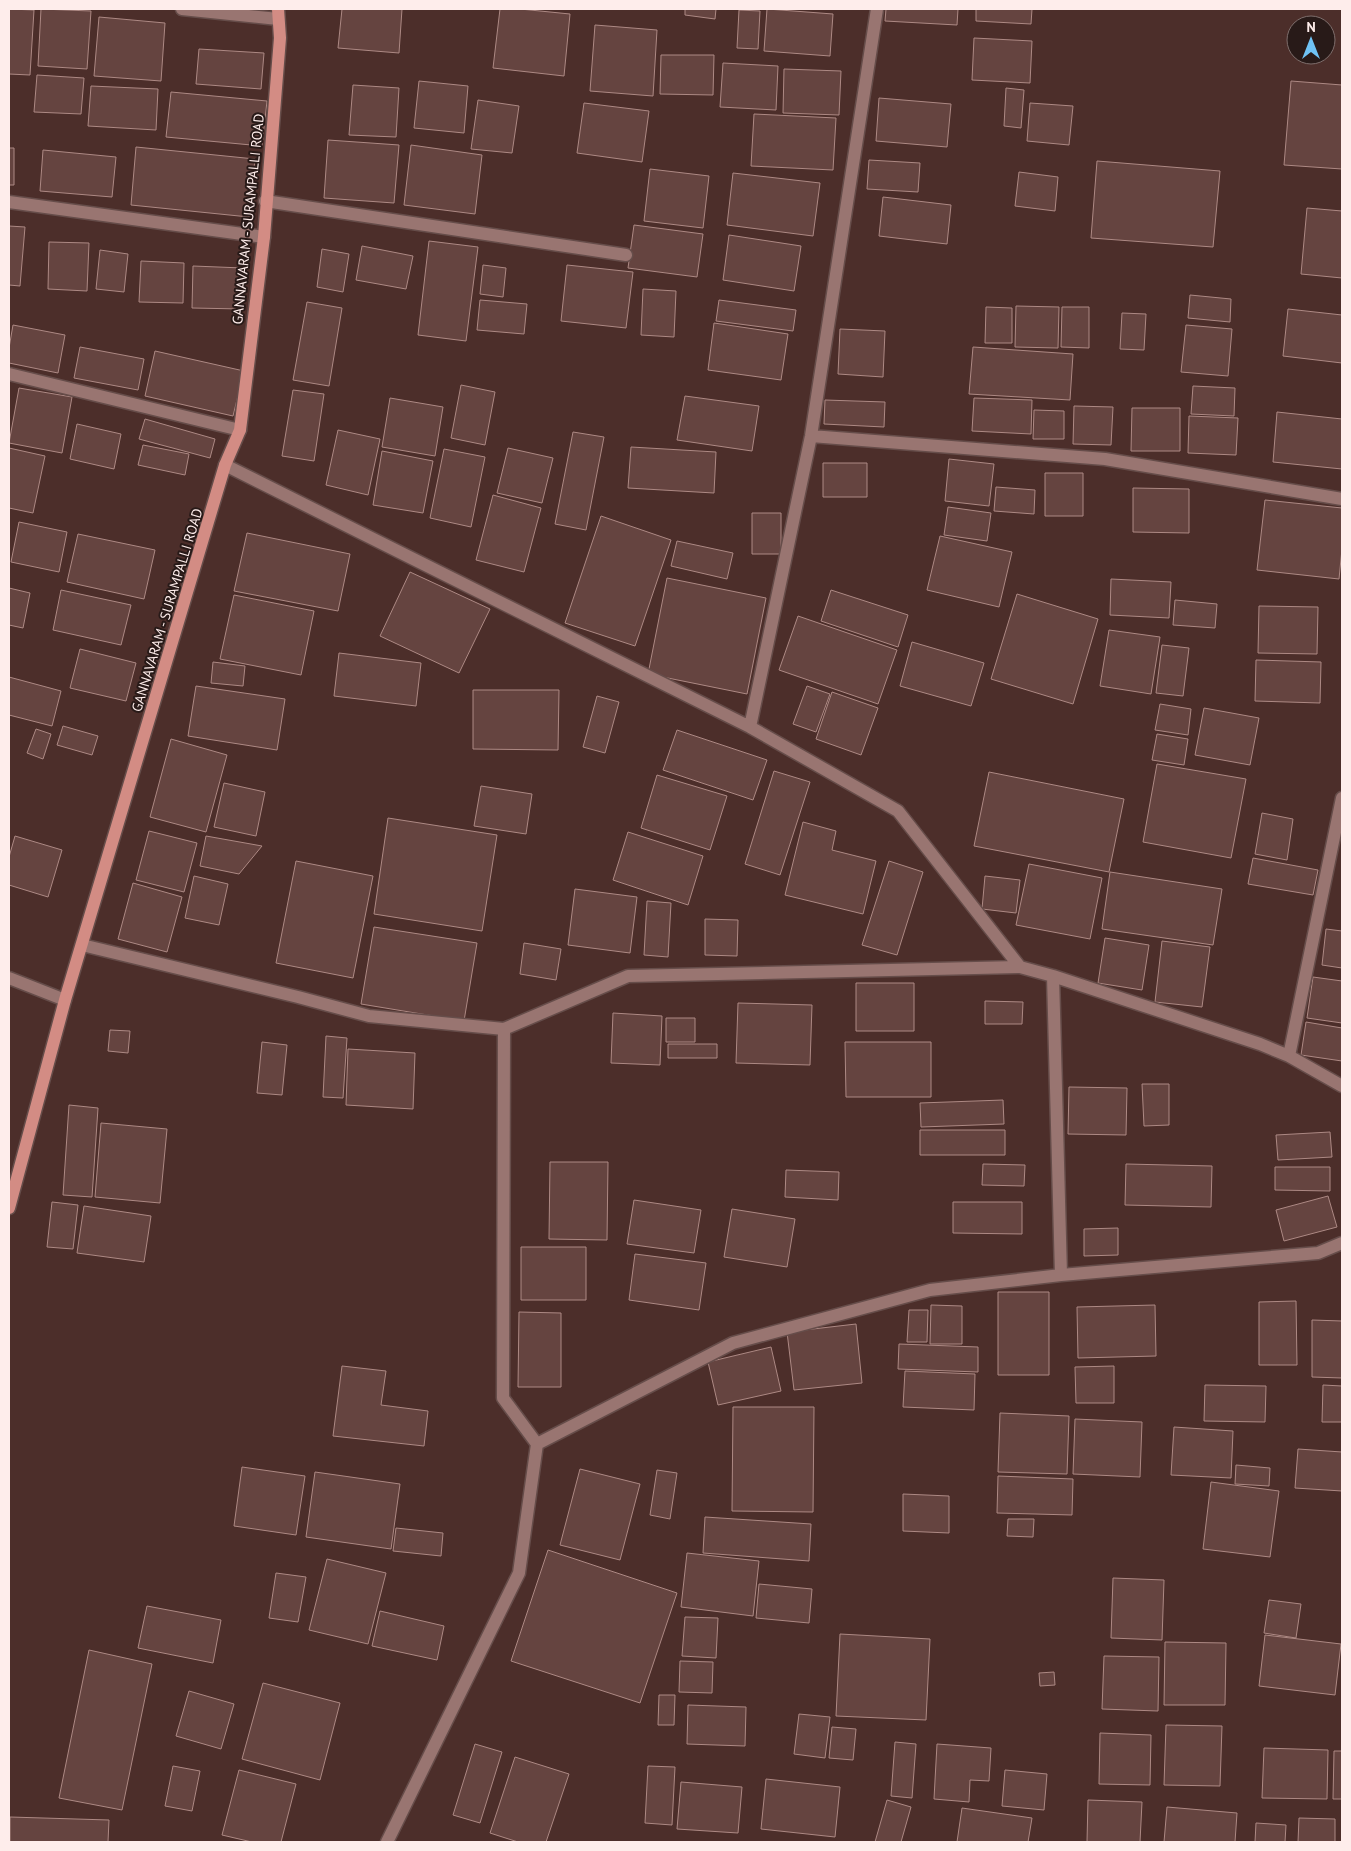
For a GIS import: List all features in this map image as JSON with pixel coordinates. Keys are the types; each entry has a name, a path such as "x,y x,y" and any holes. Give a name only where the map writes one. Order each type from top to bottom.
{"main road":[{"name":"GANNAVARAM - SURAMPALLI ROAD","path":"9,1208 65,1000 226,465 240,430 264,237 280,38 278,14"}],"street":[{"path":"182,9 278,14"},
{"path":"750,727 811,436 877,9"},
{"path":"9,202 264,237"},
{"path":"266,202 626,255"},
{"path":"9,374 240,430"},
{"path":"811,436 1105,459 1342,499"},
{"path":"226,465 750,727 898,812 1020,967"},
{"path":"1289,1056 1342,798"},
{"path":"82,945 370,1016 504,1029 628,976 1020,967 1053,976 1260,1044 1289,1056 1342,1086"},
{"path":"1053,976 1061,1275"},
{"path":"9,978 65,1000"},
{"path":"387,1842 519,1573 537,1444 503,1398 504,1029"},
{"path":"537,1444 733,1343 930,1290 1061,1275 1318,1253 1342,1243"}],"building":[{"path":"9,9 34,10 30,75 9,74"},
{"path":"41,9 91,11 87,69 38,66"},
{"path":"342,9 402,9 399,53 338,48"},
{"path":"500,9 570,14 564,76 493,68"},
{"path":"685,9 716,9 715,19 685,15"},
{"path":"767,9 833,14 830,56 764,51"},
{"path":"886,9 958,9 957,25 885,21"},
{"path":"976,9 1032,9 1031,24 976,21"},
{"path":"739,10 760,11 758,49 737,48"},
{"path":"99,17 165,23 161,81 94,76"},
{"path":"595,25 657,30 653,96 590,91"},
{"path":"974,38 1032,41 1030,83 972,80"},
{"path":"199,49 264,53 261,89 196,84"},
{"path":"661,55 714,55 713,95 660,94"},
{"path":"723,63 778,66 776,110 720,107"},
{"path":"784,69 841,71 839,115 783,113"},
{"path":"37,75 84,78 81,114 34,112"},
{"path":"419,81 468,86 464,133 414,128"},
{"path":"1291,81 1342,85 1342,169 1284,165"},
{"path":"353,85 399,88 396,137 349,135"},
{"path":"91,86 158,89 156,130 88,126"},
{"path":"1006,88 1024,90 1021,128 1004,126"},
{"path":"171,92 267,101 262,146 166,137"},
{"path":"879,98 951,104 947,147 876,141"},
{"path":"478,100 519,106 512,153 471,149"},
{"path":"584,103 649,111 642,162 577,153"},
{"path":"1030,103 1073,106 1069,145 1027,141"},
{"path":"754,114 836,118 833,170 751,166"},
{"path":"328,140 399,145 394,203 324,198"},
{"path":"411,145 482,155 475,214 404,205"},
{"path":"136,147 255,159 249,217 131,205"},
{"path":"9,148 14,148 14,185 9,185"},
{"path":"43,150 116,157 112,197 40,191"},
{"path":"869,160 920,163 918,192 867,189"},
{"path":"1097,161 1220,171 1213,247 1091,238"},
{"path":"650,169 709,176 703,228 644,221"},
{"path":"1019,172 1058,177 1055,211 1015,206"},
{"path":"733,173 820,183 813,236 727,225"},
{"path":"883,197 951,205 947,244 879,236"},
{"path":"1307,208 1342,211 1342,278 1301,274"},
{"path":"634,225 703,234 697,277 628,268"},
{"path":"9,226 25,227 20,286 9,285"},
{"path":"729,235 801,246 794,291 723,280"},
{"path":"429,241 478,247 466,341 418,335"},
{"path":"49,242 89,243 87,291 48,289"},
{"path":"362,246 413,256 406,289 356,280"},
{"path":"322,249 349,254 343,292 317,287"},
{"path":"100,250 128,254 124,292 96,289"},
{"path":"141,261 184,263 183,303 139,302"},
{"path":"483,265 506,268 503,297 480,294"},
{"path":"567,265 633,272 626,328 561,321"},
{"path":"193,266 243,268 242,309 192,308"},
{"path":"643,289 676,291 674,337 641,335"},
{"path":"1190,295 1231,299 1230,322 1188,318"},
{"path":"480,300 527,304 524,334 477,330"},
{"path":"719,300 796,310 793,331 716,321"},
{"path":"307,302 342,308 329,386 293,380"},
{"path":"1016,306 1059,307 1058,348 1015,347"},
{"path":"986,307 1012,308 1012,343 985,343"},
{"path":"1062,307 1089,307 1089,348 1061,347"},
{"path":"1288,309 1342,315 1342,363 1283,356"},
{"path":"1122,313 1146,314 1144,350 1120,349"},
{"path":"714,323 788,334 781,380 708,370"},
{"path":"13,325 65,335 58,373 9,363 9,348"},
{"path":"1186,325 1232,329 1228,376 1181,372"},
{"path":"840,329 885,331 883,377 838,374"},
{"path":"80,347 144,359 138,390 74,378"},
{"path":"973,347 1073,354 1070,400 969,394"},
{"path":"155,351 244,371 233,416 145,396"},
{"path":"461,385 495,392 485,445 451,438"},
{"path":"1193,386 1235,388 1234,416 1191,414"},
{"path":"19,388 72,397 62,453 9,443"},
{"path":"293,390 324,394 314,461 282,456"},
{"path":"685,396 759,406 752,451 677,440"},
{"path":"390,398 443,407 435,456 382,447"},
{"path":"974,398 1032,400 1031,434 972,431"},
{"path":"825,400 885,402 884,427 824,424"},
{"path":"1074,406 1113,407 1111,445 1073,444"},
{"path":"1132,408 1180,408 1180,451 1131,451"},
{"path":"1034,410 1064,411 1064,439 1033,439"},
{"path":"1277,412 1342,419 1342,469 1273,462"},
{"path":"1189,416 1238,418 1236,455 1188,453"},
{"path":"145,419 215,439 210,458 139,439"},
{"path":"77,424 121,434 114,469 70,459"},
{"path":"338,430 380,439 368,495 326,485"},
{"path":"573,432 604,437 586,530 555,524"},
{"path":"143,445 189,454 185,475 138,465"},
{"path":"631,447 716,452 714,493 628,488"},
{"path":"9,448 45,456 33,513 9,508"},
{"path":"508,448 553,458 542,503 497,493"},
{"path":"444,449 485,457 471,527 430,518"},
{"path":"382,451 433,461 423,513 373,505"},
{"path":"949,459 994,464 989,506 945,501"},
{"path":"823,463 867,463 867,497 823,497"},
{"path":"1045,473 1083,473 1083,516 1045,516"},
{"path":"996,487 1035,490 1034,514 994,511"},
{"path":"1133,488 1189,489 1189,533 1133,532"},
{"path":"493,495 541,508 524,572 476,560"},
{"path":"1265,500 1342,508 1342,549 1339,579 1257,570"},
{"path":"948,507 991,513 987,541 944,535"},
{"path":"752,513 781,513 781,554 752,554"},
{"path":"601,516 671,540 635,646 565,623"},
{"path":"19,522 67,532 59,572 11,562"},
{"path":"247,533 350,554 338,611 234,591"},
{"path":"78,534 155,550 144,599 67,582"},
{"path":"940,536 1012,552 999,607 927,590"},
{"path":"677,541 733,553 727,579 671,566"},
{"path":"410,572 490,609 459,673 380,636"},
{"path":"667,578 766,598 747,694 648,674"},
{"path":"1111,579 1171,582 1169,618 1110,615"},
{"path":"9,588 30,593 23,628 9,625"},
{"path":"61,590 131,605 121,645 53,630"},
{"path":"831,590 908,615 898,647 821,621"},
{"path":"1017,594 1098,619 1073,704 991,679"},
{"path":"234,595 314,611 301,675 220,659"},
{"path":"1175,600 1217,604 1215,628 1173,625"},
{"path":"1259,606 1318,607 1317,654 1258,653"},
{"path":"798,616 897,650 878,704 779,670"},
{"path":"1109,630 1160,637 1151,694 1100,686"},
{"path":"912,642 984,663 971,706 900,686"},
{"path":"1162,645 1189,648 1183,696 1156,693"},
{"path":"80,649 136,663 126,701 70,688"},
{"path":"339,653 421,663 416,706 334,696"},
{"path":"1256,660 1321,662 1320,703 1255,701"},
{"path":"213,662 245,666 243,686 211,683"},
{"path":"9,677 61,691 52,726 9,715"},
{"path":"196,686 285,699 277,750 188,736"},
{"path":"807,686 830,694 816,732 793,724"},
{"path":"473,690 559,690 558,750 473,749"},
{"path":"832,692 878,708 861,755 816,739"},
{"path":"597,696 619,702 605,753 583,747"},
{"path":"1160,704 1191,709 1188,735 1155,730"},
{"path":"1204,708 1259,718 1250,765 1195,755"},
{"path":"63,726 98,736 92,755 57,745"},
{"path":"36,729 51,734 43,759 27,753"},
{"path":"677,730 767,760 753,800 663,770"},
{"path":"1157,734 1188,739 1184,765 1152,760"},
{"path":"171,739 227,755 206,832 150,817"},
{"path":"1157,764 1246,779 1231,858 1143,842"},
{"path":"774,771 810,782 780,875 745,864"},
{"path":"989,772 1124,799 1109,872 974,846"},
{"path":"657,775 727,796 710,850 641,828"},
{"path":"224,783 265,792 256,836 214,827"},
{"path":"481,786 532,794 526,834 474,826"},
{"path":"1262,813 1293,819 1287,860 1255,854"},
{"path":"388,818 497,835 482,931 374,914"},
{"path":"803,822 836,831 832,850 876,861 863,914 785,895"},
{"path":"149,831 197,843 184,892 136,880"},
{"path":"628,832 703,856 688,905 613,880"},
{"path":"15,836 62,850 48,897 9,885 9,857"},
{"path":"206,836 262,846 239,874 200,866"},
{"path":"1253,858 1318,870 1313,895 1248,884"},
{"path":"296,861 373,876 353,978 276,963"},
{"path":"889,861 923,872 897,955 862,945"},
{"path":"1029,864 1102,878 1090,939 1016,925"},
{"path":"1110,872 1222,889 1213,945 1102,929"},
{"path":"194,876 228,884 219,925 185,918"},
{"path":"985,876 1020,880 1016,913 982,909"},
{"path":"133,883 182,897 167,952 118,939"},
{"path":"575,889 637,897 630,953 568,945"},
{"path":"647,901 671,903 668,957 644,955"},
{"path":"705,919 738,920 737,956 705,955"},
{"path":"374,927 477,943 464,1021 361,1004"},
{"path":"1326,929 1342,931 1342,968 1322,965"},
{"path":"1105,938 1149,945 1142,990 1098,983"},
{"path":"1162,941 1210,947 1202,1007 1155,1002"},
{"path":"524,943 561,949 556,980 520,974"},
{"path":"1313,977 1342,981 1342,1023 1307,1018"},
{"path":"856,983 914,983 914,1031 856,1031"},
{"path":"985,1001 1023,1002 1022,1024 985,1024"},
{"path":"738,1003 812,1005 810,1065 736,1063"},
{"path":"613,1013 662,1016 660,1065 611,1063"},
{"path":"666,1018 695,1018 695,1042 666,1042"},
{"path":"1306,1022 1342,1028 1342,1061 1301,1055"},
{"path":"110,1030 130,1031 128,1053 108,1051"},
{"path":"326,1036 347,1038 343,1098 323,1097"},
{"path":"262,1042 287,1045 282,1095 257,1093"},
{"path":"845,1042 931,1042 931,1097 846,1097"},
{"path":"668,1044 717,1044 717,1058 668,1058"},
{"path":"348,1049 415,1053 413,1109 346,1105"},
{"path":"1142,1084 1169,1084 1169,1125 1144,1126"},
{"path":"1069,1087 1127,1088 1126,1135 1068,1134"},
{"path":"1003,1100 1004,1124 921,1127 920,1103"},
{"path":"69,1105 98,1108 92,1197 63,1195"},
{"path":"101,1123 167,1129 160,1203 95,1197"},
{"path":"920,1130 1005,1130 1005,1155 920,1155"},
{"path":"1330,1132 1332,1157 1278,1160 1276,1135"},
{"path":"550,1162 608,1162 607,1240 549,1239"},
{"path":"983,1164 1025,1165 1024,1186 982,1185"},
{"path":"1126,1164 1212,1166 1211,1207 1125,1205"},
{"path":"1275,1167 1330,1167 1330,1191 1275,1190"},
{"path":"786,1170 839,1172 838,1200 785,1197"},
{"path":"1328,1196 1337,1227 1284,1241 1276,1210"},
{"path":"634,1200 701,1210 694,1253 627,1244"},
{"path":"52,1202 78,1205 73,1249 47,1247"},
{"path":"953,1202 1022,1202 1022,1234 953,1233"},
{"path":"84,1206 151,1216 144,1262 77,1253"},
{"path":"732,1209 795,1219 787,1267 724,1257"},
{"path":"1118,1228 1118,1255 1084,1256 1084,1229"},
{"path":"521,1247 586,1247 586,1300 521,1300"},
{"path":"635,1254 706,1263 699,1310 629,1300"},
{"path":"998,1292 1049,1292 1049,1375 998,1375"},
{"path":"1296,1301 1297,1365 1259,1365 1259,1302"},
{"path":"931,1305 962,1306 962,1344 930,1344"},
{"path":"1155,1305 1156,1356 1078,1358 1077,1307"},
{"path":"909,1310 928,1310 927,1342 907,1342"},
{"path":"519,1312 561,1313 561,1387 518,1387"},
{"path":"1312,1320 1342,1321 1342,1378 1312,1377"},
{"path":"856,1324 862,1383 794,1390 787,1332"},
{"path":"899,1344 978,1347 978,1372 898,1369"},
{"path":"771,1347 781,1391 718,1405 708,1362"},
{"path":"342,1366 386,1371 381,1405 428,1411 424,1446 333,1436"},
{"path":"1114,1366 1114,1403 1076,1403 1075,1367"},
{"path":"905,1371 975,1374 974,1410 903,1407"},
{"path":"1205,1385 1266,1386 1265,1422 1204,1421"},
{"path":"1323,1385 1342,1386 1342,1422 1322,1422"},
{"path":"733,1407 814,1407 813,1512 732,1511"},
{"path":"1000,1413 1069,1416 1067,1474 998,1472"},
{"path":"1075,1419 1142,1422 1140,1477 1073,1474"},
{"path":"1174,1427 1233,1431 1231,1478 1171,1475"},
{"path":"1298,1449 1342,1452 1342,1491 1295,1488"},
{"path":"1236,1465 1270,1468 1269,1486 1235,1484"},
{"path":"242,1467 305,1476 296,1535 234,1526"},
{"path":"580,1469 640,1484 620,1560 560,1545"},
{"path":"657,1470 677,1473 670,1519 650,1515"},
{"path":"315,1472 400,1484 391,1549 306,1537"},
{"path":"998,1476 1073,1479 1072,1515 997,1513"},
{"path":"1211,1482 1279,1491 1270,1557 1203,1549"},
{"path":"903,1494 949,1496 949,1533 903,1531"},
{"path":"705,1517 811,1524 809,1561 703,1553"},
{"path":"1008,1519 1034,1519 1033,1537 1007,1536"},
{"path":"396,1528 443,1533 441,1556 393,1551"},
{"path":"548,1550 677,1593 640,1703 511,1661"},
{"path":"687,1553 759,1561 753,1616 681,1607"},
{"path":"327,1559 386,1573 368,1644 309,1630"},
{"path":"276,1573 306,1577 298,1622 269,1618"},
{"path":"1113,1578 1164,1580 1162,1640 1111,1638"},
{"path":"759,1584 812,1589 809,1623 756,1618"},
{"path":"1269,1600 1301,1604 1296,1638 1264,1633"},
{"path":"147,1606 221,1620 213,1663 138,1648"},
{"path":"380,1611 444,1626 437,1660 372,1646"},
{"path":"685,1617 718,1618 716,1658 682,1656"},
{"path":"840,1634 930,1639 926,1720 836,1716"},
{"path":"1265,1635 1341,1644 1335,1695 1259,1686"},
{"path":"1165,1642 1226,1643 1225,1705 1164,1705"},
{"path":"89,1650 152,1664 122,1810 59,1798"},
{"path":"1104,1656 1159,1657 1158,1711 1102,1709"},
{"path":"680,1661 713,1662 712,1693 679,1692"},
{"path":"1054,1672 1055,1685 1040,1686 1039,1673"},
{"path":"263,1683 340,1703 320,1780 242,1759"},
{"path":"189,1691 234,1704 221,1749 176,1736"},
{"path":"659,1695 675,1695 674,1725 658,1725"},
{"path":"688,1705 746,1707 745,1746 687,1744"},
{"path":"799,1714 830,1717 825,1758 794,1754"},
{"path":"1166,1725 1222,1726 1220,1786 1164,1785"},
{"path":"832,1727 856,1729 853,1760 829,1758"},
{"path":"1100,1733 1151,1735 1150,1785 1099,1784"},
{"path":"895,1742 916,1744 912,1798 891,1796"},
{"path":"475,1744 502,1752 480,1823 453,1815"},
{"path":"937,1744 991,1748 989,1781 970,1780 969,1802 934,1799"},
{"path":"1264,1748 1328,1750 1327,1799 1262,1798"},
{"path":"1334,1751 1342,1751 1342,1799 1333,1799"},
{"path":"515,1757 569,1774 546,1842 518,1842 490,1833"},
{"path":"173,1766 200,1771 192,1811 165,1806"},
{"path":"648,1766 675,1767 672,1825 645,1823"},
{"path":"239,1770 296,1784 281,1842 252,1842 222,1835"},
{"path":"1005,1770 1047,1774 1044,1810 1002,1806"},
{"path":"766,1779 840,1787 835,1837 761,1829"},
{"path":"681,1782 742,1787 738,1833 677,1829"},
{"path":"887,1800 911,1807 901,1842 875,1842"},
{"path":"1088,1800 1142,1802 1140,1842 1087,1842"},
{"path":"1167,1807 1237,1813 1235,1842 1164,1842"},
{"path":"962,1808 1032,1818 1028,1842 957,1842"},
{"path":"10,1817 109,1820 108,1842 10,1842"},
{"path":"1299,1818 1335,1819 1335,1842 1298,1842"},
{"path":"1256,1823 1286,1825 1285,1842 1255,1842"}]}
